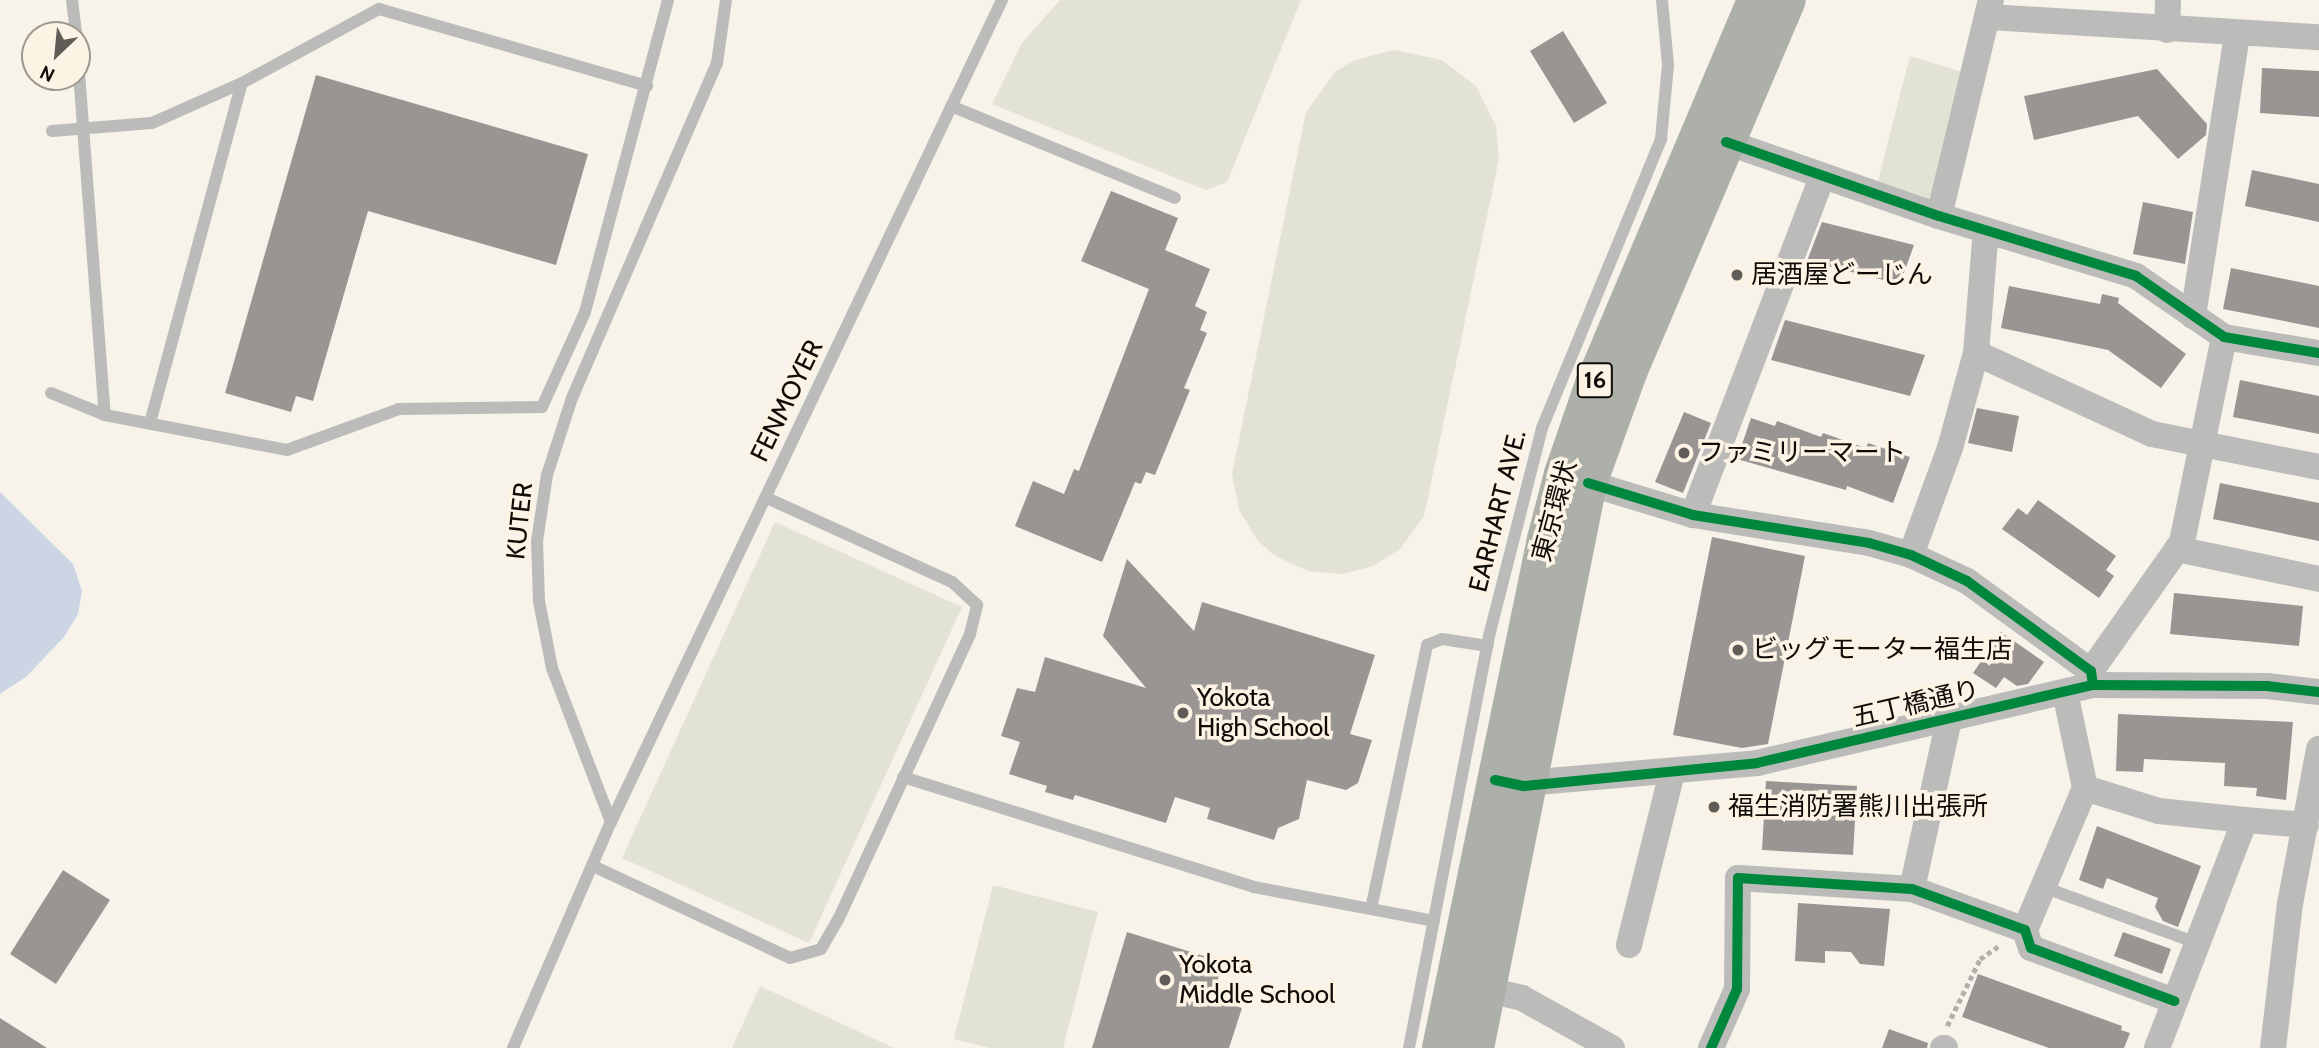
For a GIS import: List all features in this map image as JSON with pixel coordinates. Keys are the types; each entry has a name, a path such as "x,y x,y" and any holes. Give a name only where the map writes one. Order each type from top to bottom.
{"highway":[{"name":"東京環状","path":"1475,1048 1488,990 1510,783 1546,539 1578,427 1756,0"},
{"name":"東京環状","path":"1441,1048 1588,483 1629,370 1787,0"}],"street":[{"path":"2167,30 2168,0"},
{"path":"1939,216 1990,9 2237,36 2319,37"},
{"path":"2193,316 2237,36"},
{"path":"1726,142 1939,216 2136,276 2224,337 2319,354"},
{"path":"1693,515 1822,177"},
{"path":"1911,555 1950,449 1976,353 1986,230"},
{"path":"1588,483 1693,515 1869,543 1911,555 1967,581 2092,678 2177,549 2203,444 2224,337"},
{"path":"1976,353 2152,434 2319,467"},
{"path":"2177,549 2319,579"},
{"name":"五丁橋通り","path":"1510,783 1757,764 2065,692 2092,678 2254,685 2319,692"},
{"path":"2065,692 2085,788 2025,930 2031,948 2174,1001"},
{"path":"1913,889 1949,720"},
{"path":"2273,1048 2290,904 2319,749"},
{"path":"1629,945 1672,772"},
{"path":"2085,788 2159,811 2306,825"},
{"path":"2157,1048 2245,820"},
{"path":"1711,1048 1737,989 1738,878 1913,889 2025,930"},
{"path":"1488,990 1522,998 1612,1048"}],"lane":[{"path":"72,0 74,21"},
{"path":"51,393 105,415 288,450 399,409 542,407 585,312 668,0"},
{"name":"KUTER","path":"611,822 552,668 539,601 537,541 547,475 572,398 717,63 726,0"},
{"name":"FENMOYER","path":"611,822 1002,0"},
{"name":"EARHART AVE.","path":"1409,1048 1487,646 1542,428 1661,139 1668,65 1662,0"},
{"path":"51,131 152,123 242,83 380,5 647,86"},
{"path":"150,424 242,83"},
{"path":"82,91 105,415"},
{"path":"951,106 1175,198"},
{"path":"593,866 790,958 821,949 970,634 976,605 952,582 765,497"},
{"path":"1371,909 1427,645 1442,639 1487,646"},
{"path":"903,777 1254,887 1434,921"},
{"path":"513,1048 611,822"},
{"path":"2043,887 2197,943"}],"path":[{"path":"1944,1048 1964,984 1980,959 2025,930"}],"shaded area":[{"path":"1060,0 1301,0 1227,182 1206,190 992,104 1022,43"},
{"path":"1394,50 1442,60 1476,86 1496,126 1499,159 1424,516 1400,549 1373,566 1342,574 1308,571 1275,556 1258,541 1239,510 1232,474 1306,112 1336,71 1355,60"},
{"path":"1910,56 1966,73 1930,200 1878,181"},
{"path":"775,522 962,607 809,943 622,858"},
{"path":"993,885 1098,912 1063,1048 990,1048 954,1039"},
{"path":"760,986 894,1048 732,1048"}],"water":[{"path":"0,492 73,564 82,591 78,614 64,637 26,677 0,694"}],"building":[{"path":"1563,31 1607,103 1574,123 1530,51"},
{"path":"2262,68 2319,71 2319,117 2260,113"},
{"path":"2157,69 2207,124 2206,135 2178,159 2138,116 2034,140 2024,96"},
{"path":"316,75 588,154 556,265 368,211 313,401 296,396 291,412 225,393"},
{"path":"2252,170 2319,184 2319,222 2245,206"},
{"path":"1111,191 1178,218 1165,250 1210,269 1195,306 1207,312 1200,330 1207,333 1184,388 1190,390 1155,475 1146,472 1141,484 1135,482 1102,562 1015,526 1033,481 1064,494 1074,469 1079,471 1149,289 1081,261"},
{"path":"2143,202 2193,212 2185,264 2133,254"},
{"path":"1822,222 1914,245 1900,284 1807,261"},
{"path":"2231,268 2319,286 2319,328 2223,309"},
{"path":"2009,286 2100,304 2102,294 2119,298 2118,303 2186,354 2161,388 2108,350 2001,328"},
{"path":"1785,320 1925,355 1910,396 1771,360"},
{"path":"2240,380 2319,396 2319,434 2233,417"},
{"path":"1977,408 2019,416 2012,452 1968,443"},
{"name":"ファミリーマート","path":"1684,412 1711,423 1683,493 1655,482"},
{"path":"1751,418 1775,426 1777,421 1821,437 1823,433 1866,448 1868,443 1910,457 1893,503 1847,486 1846,490 1737,459"},
{"path":"2220,483 2319,503 2319,541 2213,519"},
{"path":"2038,500 2116,556 2106,570 2114,576 2099,598 2002,529 2018,508 2027,515"},
{"path":"1712,537 1805,556 1768,744 1742,748 1673,735"},
{"name":"Yokota High School","path":"1127,559 1194,631 1202,602 1375,655 1350,734 1372,740 1358,783 1346,790 1307,780 1299,819 1278,828 1274,840 1207,819 1210,808 1175,797 1166,823 1075,795 1073,800 1045,792 1047,786 1009,774 1020,742 1001,736 1017,688 1035,692 1045,657 1146,688 1103,636"},
{"path":"2174,593 2303,606 2299,646 2170,634"},
{"path":"2001,632 2044,662 2028,684 2017,686 2004,677 1996,688 1973,673"},
{"path":"2118,714 2293,722 2286,800 2256,796 2257,788 2224,786 2225,763 2144,759 2143,772 2116,771"},
{"path":"1766,781 1857,786 1853,855 1762,850"},
{"path":"2097,826 2201,866 2178,927 2163,921 2155,907 2158,898 2107,878 2103,889 2079,880"},
{"path":"63,870 110,900 56,984 10,954"},
{"path":"1798,903 1890,909 1884,966 1860,964 1851,952 1825,951 1825,963 1795,961"},
{"name":"Yokota Middle School","path":"1127,932 1223,962 1212,999 1242,1008 1229,1048 1092,1048"},
{"path":"2123,932 2171,949 2162,974 2114,956"},
{"path":"1978,974 2122,1026 2121,1030 2130,1033 2124,1048 2049,1048 1962,1017"},
{"path":"0,1018 47,1048 0,1048"},
{"path":"1889,1029 1928,1043 1927,1048 1882,1048"}],"cycle path":[{"path":"1726,142 1939,216 2136,276 2224,337 2319,353"},
{"path":"1588,483 1693,515 1869,543 1911,555 1967,581 2091,671 2093,685"},
{"path":"1495,780 1524,786 1757,763 2093,685 2267,686 2319,692"},
{"path":"1711,1048 1737,989 1738,878 1912,889 2025,930 2031,948 2174,1001"}],"place":[{"name":"居酒屋どーじん","path":"1737,275"},
{"name":"ファミリーマート","path":"1684,453"},
{"name":"ビッグモーター福生店","path":"1738,650"},
{"name":"Yokota High School","path":"1183,713"},
{"name":"福生消防署熊川出張所","path":"1714,807"},
{"name":"Yokota Middle School","path":"1165,980"}]}
